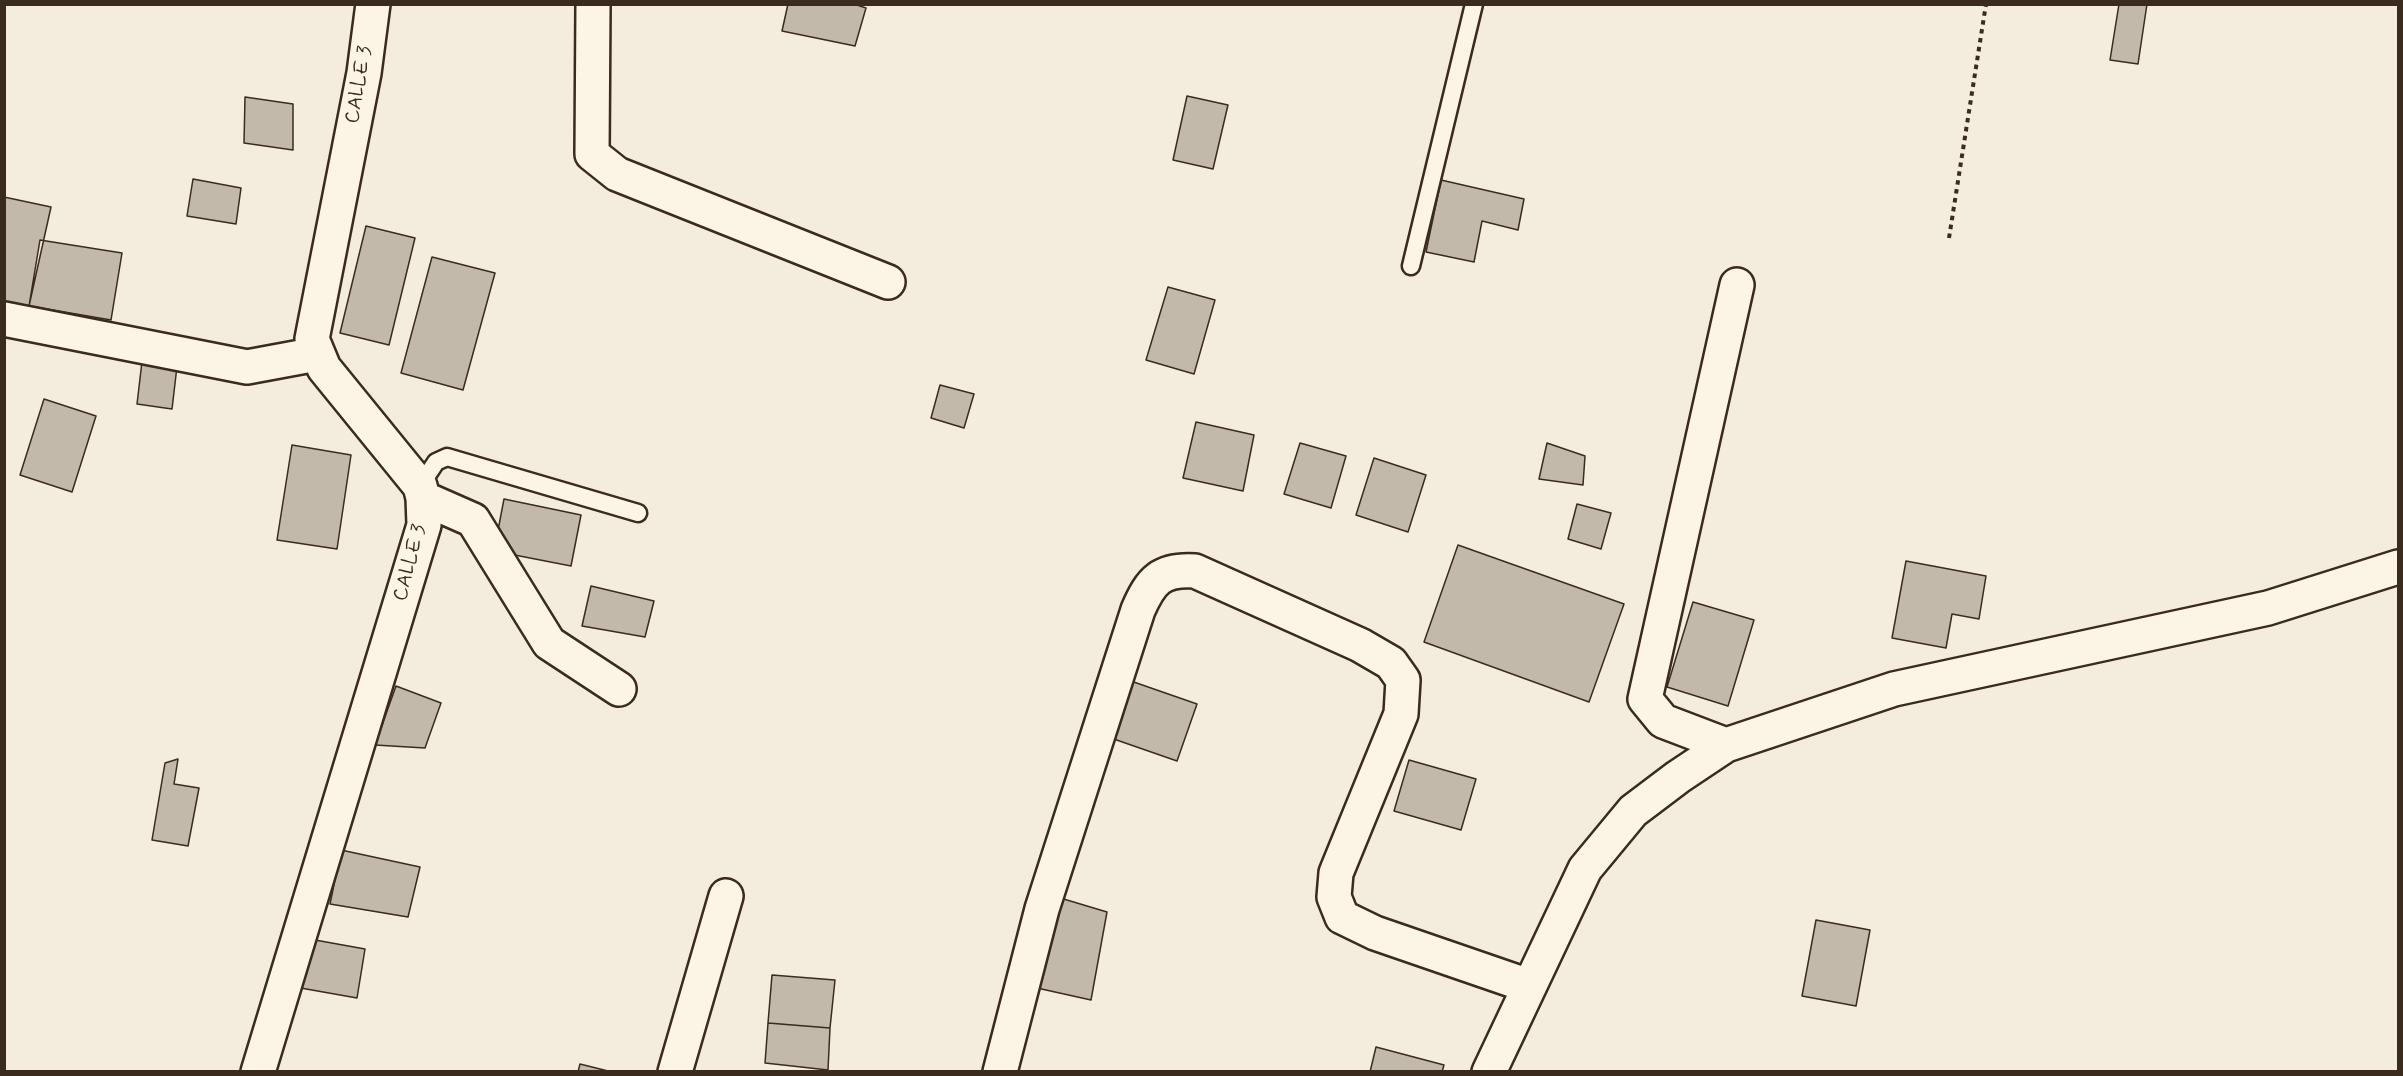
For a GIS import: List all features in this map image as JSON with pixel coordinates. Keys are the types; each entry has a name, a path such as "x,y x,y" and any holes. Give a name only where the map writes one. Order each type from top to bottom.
{"street":[{"name":"CALLE 3","path":"258,1071 424,525 422,492 324,368 312,339 364,73 373,4"},
{"path":"593,4 592,154 617,174 888,282"},
{"path":"1726,745 1663,721 1645,699 1737,285"},
{"path":"4,319 247,367 317,354"},
{"path":"422,492 473,520 549,643 619,689"},
{"path":"1489,1071 1585,869 1633,811 1726,745 1894,689 2268,608 2398,567"},
{"path":"1000,1071 1042,909 1138,610 1148,587 1166,573 1178,570 1195,571 1360,645 1391,663 1403,680 1401,714 1336,873 1334,897 1342,917 1375,933 1529,986"},
{"path":"675,1071 726,896"}],"lane":[{"path":"1411,266 1474,4"},
{"path":"422,492 436,462 447,458 638,513"}],"path":[{"path":"1949,238 1986,4"}],"building":[{"path":"788,4 854,4 866,8 855,46 782,31"},
{"path":"2119,4 2147,4 2138,64 2110,60"},
{"path":"1187,96 1228,105 1213,169 1173,160"},
{"path":"245,97 293,104 293,150 244,143"},
{"path":"193,179 241,188 236,224 187,216"},
{"path":"1441,180 1524,199 1518,230 1482,221 1474,262 1426,252"},
{"path":"4,197 51,207 29,306 4,301"},
{"path":"366,226 415,238 389,345 340,333"},
{"path":"40,240 122,253 111,320 29,306"},
{"path":"432,257 495,273 463,390 401,373"},
{"path":"1168,287 1215,300 1194,374 1146,360"},
{"path":"143,353 178,358 172,409 137,404"},
{"path":"940,385 974,394 964,428 931,418"},
{"path":"44,399 96,416 72,492 20,475"},
{"path":"1196,422 1254,435 1243,491 1183,478"},
{"path":"1300,443 1346,456 1331,508 1284,494"},
{"path":"1547,443 1585,456 1583,485 1539,479"},
{"path":"292,445 351,455 337,549 277,540"},
{"path":"1374,458 1426,475 1408,532 1356,515"},
{"path":"504,499 581,515 571,566 494,551"},
{"path":"1577,504 1611,513 1601,549 1568,539"},
{"path":"1458,545 1624,604 1589,702 1424,642"},
{"path":"1906,561 1986,576 1979,619 1952,614 1946,648 1892,638"},
{"path":"591,586 654,601 645,637 582,626"},
{"path":"1693,602 1754,620 1728,706 1667,687"},
{"path":"1128,680 1197,704 1177,761 1108,737"},
{"path":"396,686 441,703 425,748 375,745"},
{"path":"178,759 174,784 199,788 188,846 152,840 165,763"},
{"path":"1409,760 1476,779 1461,830 1394,811"},
{"path":"341,850 420,867 408,917 330,904"},
{"path":"1057,897 1107,912 1091,1000 1037,988"},
{"path":"1816,920 1870,930 1856,1006 1802,996"},
{"path":"304,938 365,949 357,998 295,987"},
{"path":"772,975 835,980 830,1028 768,1023"},
{"path":"768,1023 830,1028 828,1070 765,1063"},
{"path":"1376,1047 1444,1065 1442,1072 1370,1072"},
{"path":"580,1064 612,1072 578,1072"}]}
